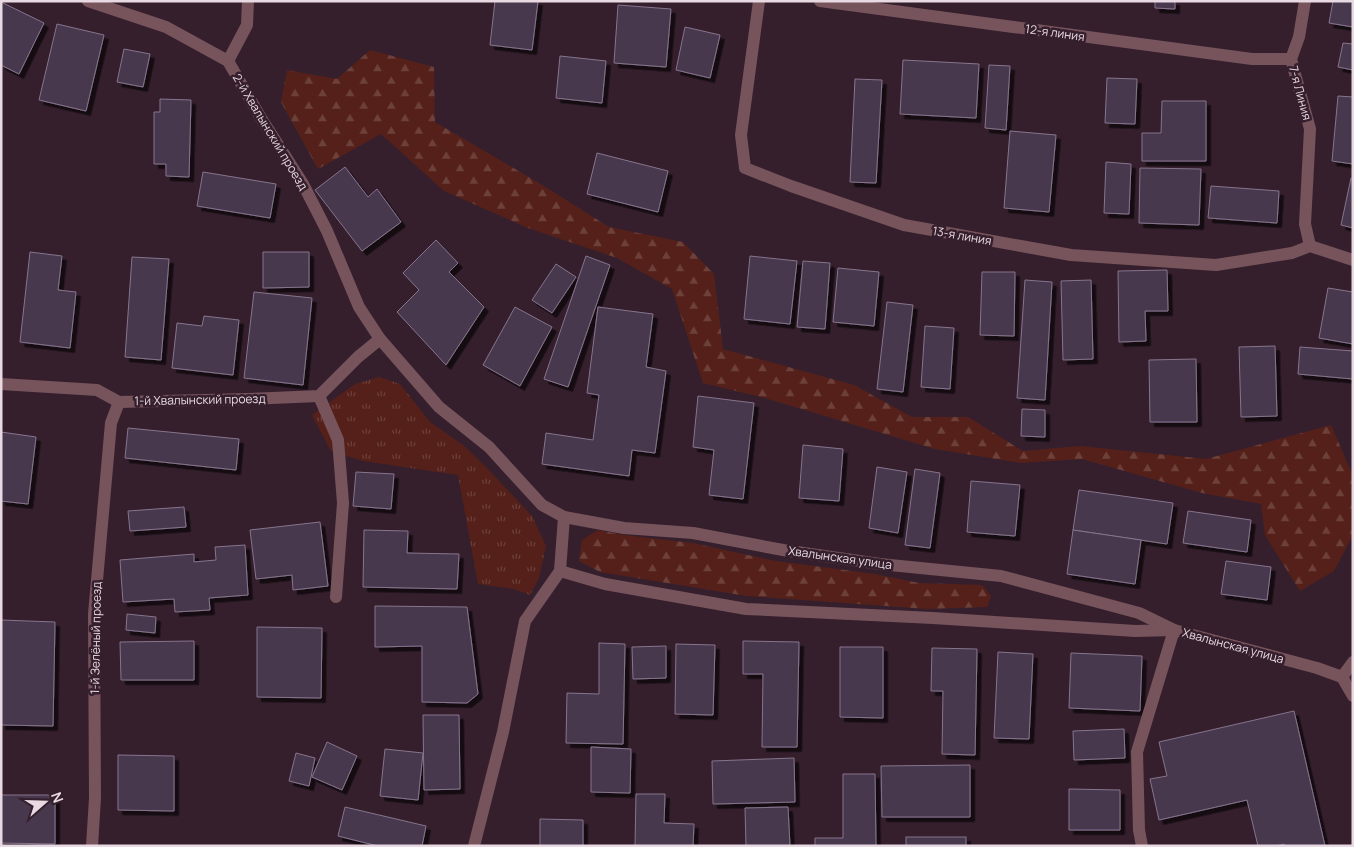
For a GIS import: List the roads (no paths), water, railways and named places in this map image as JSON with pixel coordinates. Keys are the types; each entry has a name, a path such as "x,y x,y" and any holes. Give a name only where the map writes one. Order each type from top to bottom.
{"street":[{"name":"2-й Хвалынский проезд","path":"88,1 166,28 228,61 302,184 326,231 359,307 380,339"},
{"path":"228,61 247,25 248,1"},
{"name":"13-я линия","path":"759,1 741,135 745,168 904,225 1071,255 1216,264 1292,253 1310,246"},
{"name":"12-я линия","path":"820,1 1252,59 1290,59"},
{"name":"7-я Линия","path":"1305,1 1299,37 1290,59 1310,129 1305,224 1310,246"},
{"path":"1310,246 1353,260"},
{"path":"336,598 343,503 338,440 319,396 358,357 380,339"},
{"name":"Хвалынская улица","path":"380,339 439,407 489,447 542,505 564,517 624,528 693,533 783,550 880,564 1001,576 1139,613 1174,630 1316,668 1342,677"},
{"name":"1-й Хвалынский проезд","path":"1,384 96,390 119,402 319,396"},
{"name":"1-й Зелёный проезд","path":"92,846 96,798 94,614 111,423 119,402"},
{"path":"474,846 503,732 525,622 560,571 564,517"},
{"path":"560,571 605,584 746,609 933,618 1135,631 1174,630 1137,752 1139,830 1142,846"},
{"path":"1353,662 1342,677 1353,696"}]}
